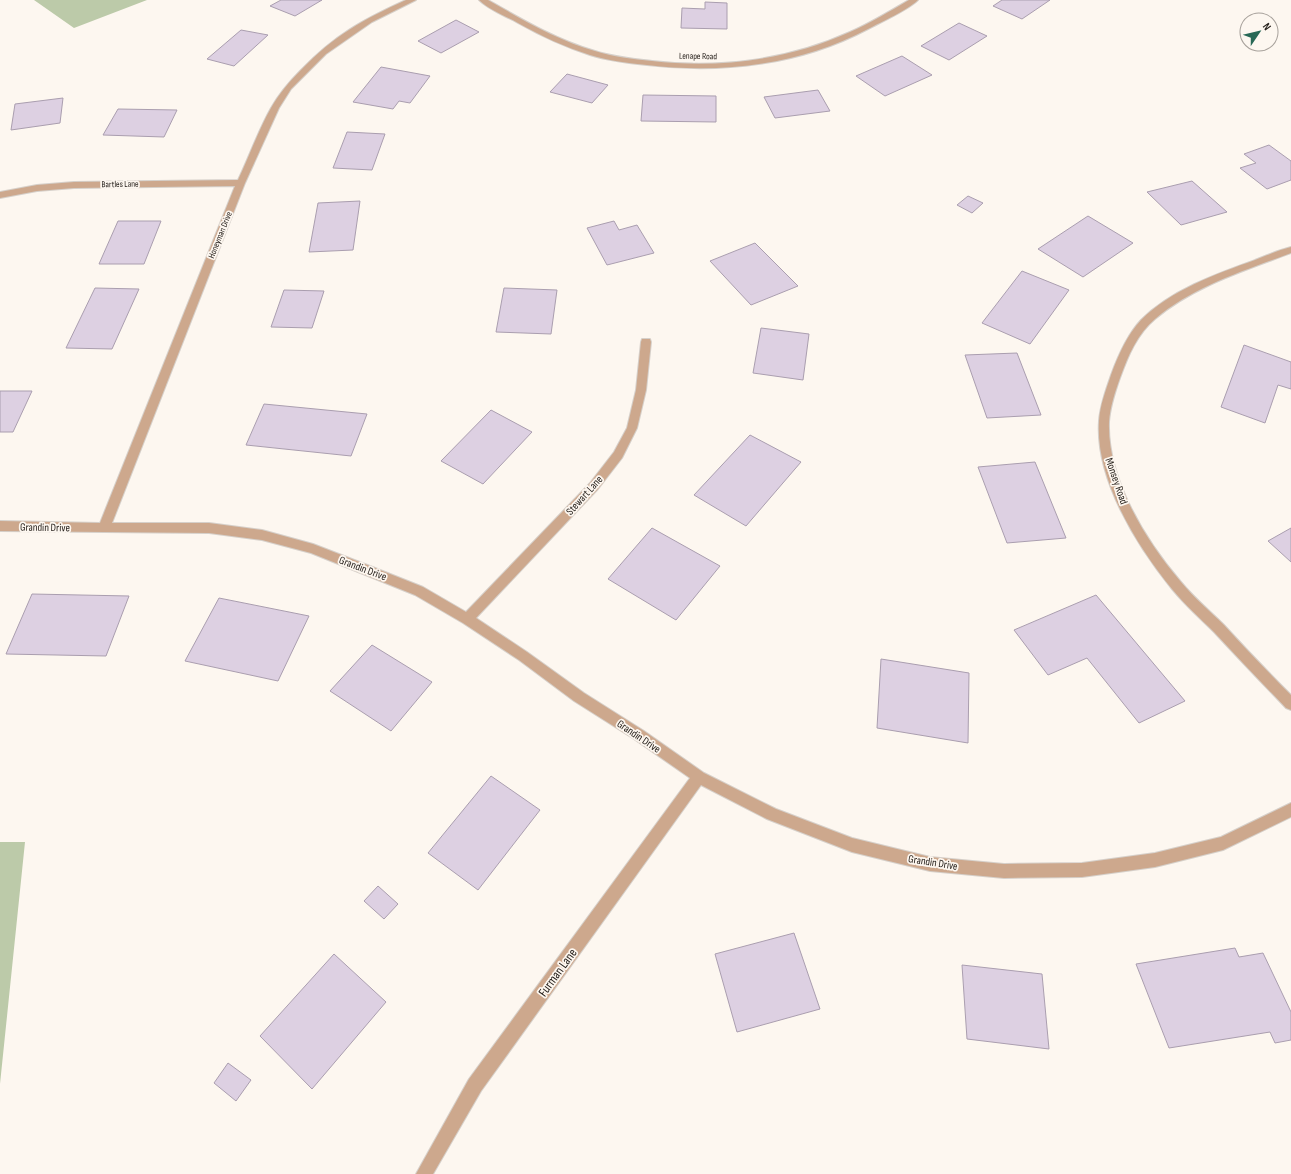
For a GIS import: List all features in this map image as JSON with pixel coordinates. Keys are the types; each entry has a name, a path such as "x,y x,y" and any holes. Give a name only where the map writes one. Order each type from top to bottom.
{"street":[{"name":"Honeyman Drive","path":"104,528 241,183 275,108 288,88 323,52 369,20 412,0"},
{"name":"Lenape Road","path":"483,0 531,28 592,53 661,65 697,67 731,66 765,62 827,44 860,30 914,0"},
{"name":"Bartles Lane","path":"0,195 37,188 74,185 241,183"},
{"name":"Monsey Road","path":"1291,250 1208,282 1177,298 1150,317 1132,340 1119,366 1108,396 1104,428 1108,463 1122,500 1144,541 1173,581 1291,704"},
{"name":"Stewart Lane","path":"467,619 594,486 618,455 632,428 641,390 646,342"},
{"name":"Grandin Drive","path":"0,526 209,528 262,535 313,549 419,591 467,619 524,656 579,697 639,735 699,777 772,814 852,845 930,864 1004,871 1082,870 1155,860 1223,843 1291,810"},
{"name":"Furman Lane","path":"424,1174 475,1085 699,777"}],"green space":[{"path":"34,0 147,0 74,28"},
{"path":"0,842 25,842 0,1084"}],"building":[{"path":"281,0 322,0 295,16 270,6"},
{"path":"1002,0 1050,0 1022,19 993,6"},
{"path":"705,2 727,3 727,29 681,28 682,8 705,9"},
{"path":"456,20 479,32 441,53 418,41"},
{"path":"959,23 987,36 949,60 921,46"},
{"path":"241,30 268,35 234,66 207,59"},
{"path":"902,56 932,75 885,96 856,76"},
{"path":"381,67 430,76 410,103 399,101 393,109 353,102"},
{"path":"567,74 608,85 592,103 550,92"},
{"path":"818,90 830,111 775,118 764,97"},
{"path":"643,95 716,96 716,122 641,121"},
{"path":"63,98 60,123 11,130 15,104"},
{"path":"118,109 177,110 164,137 103,135"},
{"path":"347,132 385,134 372,170 333,168"},
{"path":"1269,145 1291,161 1291,180 1267,189 1240,168 1256,163 1244,154"},
{"path":"1192,181 1227,212 1181,225 1147,192"},
{"path":"968,196 983,203 972,213 957,205"},
{"path":"360,201 353,250 309,252 318,203"},
{"path":"1088,216 1133,243 1083,277 1038,249"},
{"path":"118,221 161,221 144,264 99,264"},
{"path":"614,221 619,230 637,225 654,253 607,265 587,228"},
{"path":"755,243 798,286 751,305 710,261"},
{"path":"1022,271 1069,290 1030,344 982,323"},
{"path":"95,288 139,289 112,349 66,348"},
{"path":"504,288 557,290 551,334 496,332"},
{"path":"284,290 324,291 312,328 271,327"},
{"path":"761,328 809,334 803,380 753,373"},
{"path":"1244,345 1291,362 1291,389 1278,385 1265,423 1221,407"},
{"path":"1017,353 1041,415 987,418 965,355"},
{"path":"0,391 32,391 13,432 0,432"},
{"path":"264,404 367,414 351,456 246,445"},
{"path":"491,410 532,432 483,484 441,461"},
{"path":"750,435 801,462 746,526 694,495"},
{"path":"1035,462 1066,538 1007,543 978,467"},
{"path":"652,528 720,566 676,620 608,579"},
{"path":"1291,528 1291,562 1268,541"},
{"path":"32,594 129,596 106,656 6,654"},
{"path":"1096,595 1185,701 1139,723 1087,658 1048,675 1014,630"},
{"path":"219,598 309,616 278,681 185,661"},
{"path":"372,645 432,682 391,731 330,691"},
{"path":"881,659 969,673 968,743 877,728"},
{"path":"491,776 540,810 478,890 428,853"},
{"path":"378,886 398,904 384,919 364,901"},
{"path":"794,933 820,1009 737,1032 715,954"},
{"path":"1235,948 1239,957 1263,953 1291,1012 1291,1040 1275,1043 1270,1032 1169,1048 1136,964"},
{"path":"334,954 386,1002 312,1089 260,1036"},
{"path":"962,965 1042,974 1049,1049 967,1039"},
{"path":"228,1063 251,1080 236,1101 214,1083"}]}
